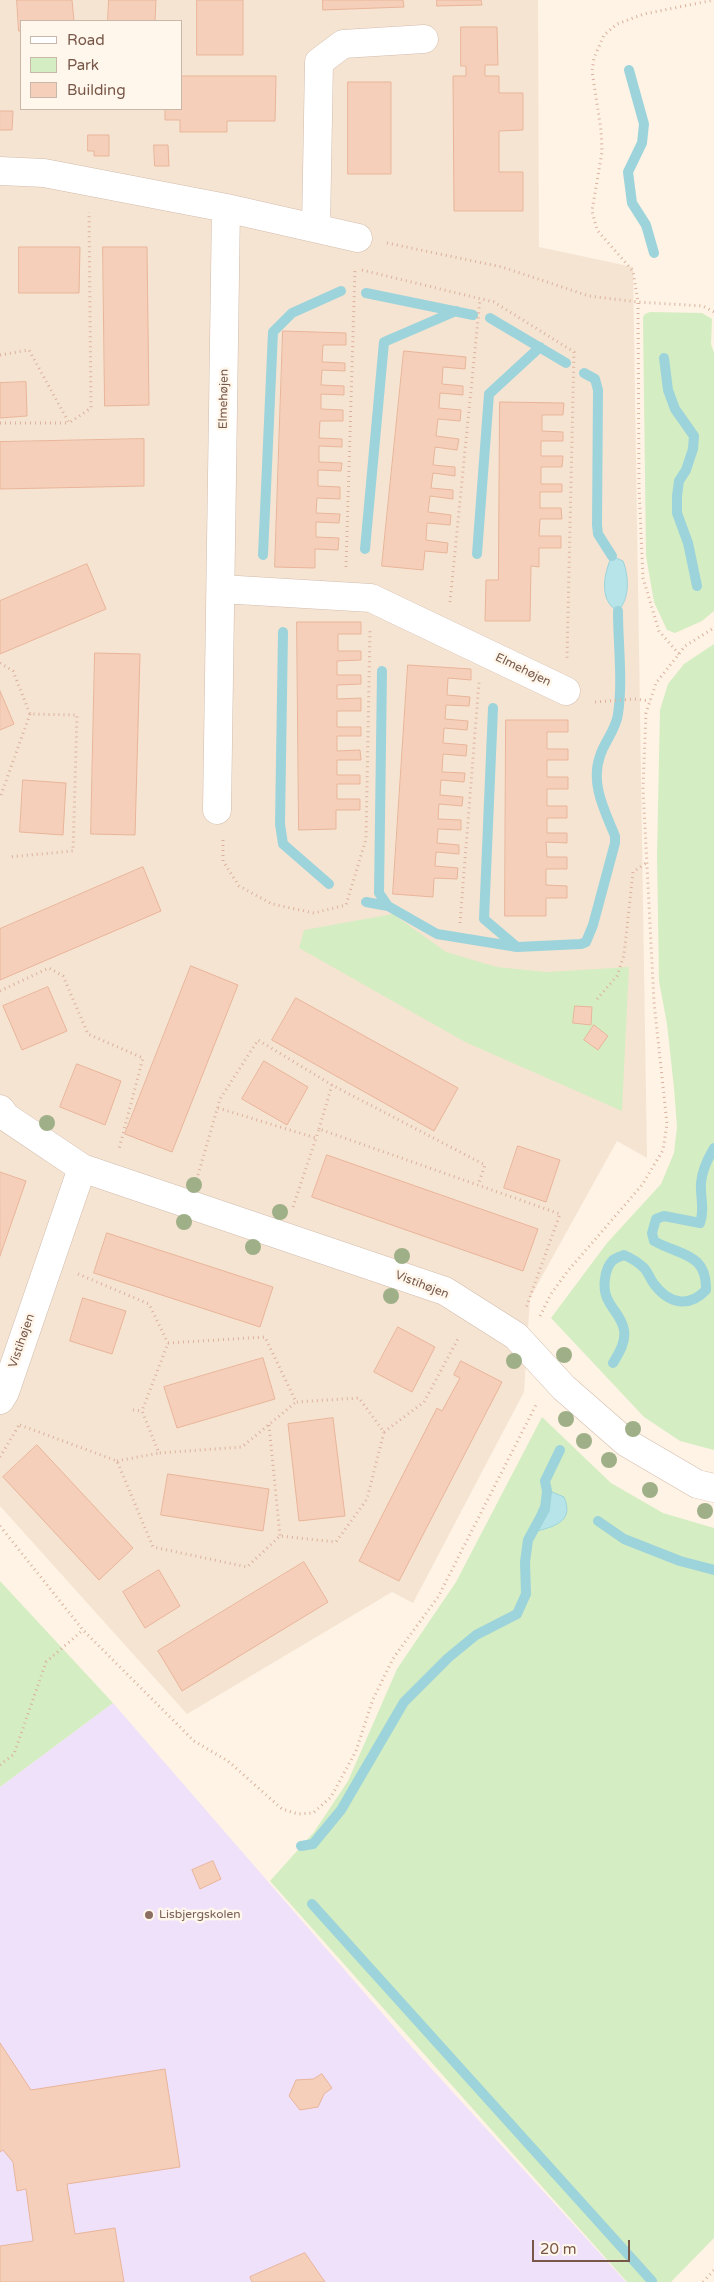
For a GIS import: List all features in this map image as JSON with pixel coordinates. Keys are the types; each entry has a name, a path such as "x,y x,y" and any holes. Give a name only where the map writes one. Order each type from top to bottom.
{"street":[{"path":"316,228 319,62 343,44 424,39"},
{"path":"0,171 44,173 226,208 358,238"},
{"name":"Elmehøjen","path":"217,810 226,208"},
{"name":"Elmehøjen","path":"221,590 358,598 446,633 566,691"},
{"name":"Vistihøjen","path":"0,1110 6,1117 82,1168 445,1292 520,1340 550,1372 627,1442 697,1484 714,1488"},
{"name":"Vistihøjen","path":"0,1400 5,1392 82,1168"}],"path":[{"path":"679,654 659,631 643,578 639,487 638,302 633,271 597,230 592,211 602,152 601,130 592,71 594,58 604,35 617,24 644,14 714,0"},
{"path":"0,423 69,422 91,408 88,182"},
{"path":"217,810 222,834 223,861 240,886 272,904 314,913 346,905 366,839 358,598 355,268 358,238 502,267 590,296 638,302 703,306 714,312"},
{"path":"355,268 494,302 574,352 566,691"},
{"path":"446,633 480,299"},
{"path":"0,355 29,350 69,422"},
{"path":"520,1340 551,1294 642,1185 663,1150 667,1124 654,1002 643,788 646,713 656,683 685,646 714,628"},
{"path":"460,923 482,650"},
{"path":"0,663 13,671 30,714 1,795"},
{"path":"597,703 634,699 650,701"},
{"path":"8,857 73,851 77,715 30,714"},
{"path":"597,998 616,976 624,955 633,872 646,863"},
{"path":"189,1204 220,1099 258,1040 332,1085 485,1166 478,1186"},
{"path":"283,1236 332,1085"},
{"path":"218,1108 316,1138"},
{"path":"319,1129 560,1214 520,1340"},
{"path":"75,1273 149,1304 168,1343 142,1411 159,1453"},
{"path":"117,1461 153,1547 247,1567 280,1536 336,1542 367,1499 384,1432 424,1402 474,1310"},
{"path":"168,1343 265,1337 296,1402"},
{"path":"0,1526 83,1630 194,1741 228,1761 282,1809 298,1814 313,1813 331,1797 356,1750 373,1700 394,1657 438,1596 533,1411 550,1372"},
{"path":"20,1425 117,1461 159,1453 242,1447 296,1402 359,1398 384,1432"},
{"path":"133,1410 142,1411"},
{"path":"269,1425 280,1536"},
{"path":"0,1765 14,1754 46,1662 83,1630"},
{"path":"703,2282 714,2270"}],"shaded area":[{"path":"0,0 538,0 539,247 633,267 647,1158 617,1141 530,1298 524,1392 413,1603 392,1592 187,1714 0,1506"},
{"name":"Lisbjergskolen","path":"113,1703 408,2043 626,2282 0,2282 0,1787"}],"green space":[{"path":"650,312 702,313 712,319 711,344 714,353 714,611 702,621 675,633 667,630 654,602 646,556 643,317"},
{"path":"714,644 714,1450 680,1441 644,1417 551,1318 607,1243 661,1184 674,1153 677,1127 674,1088 667,1024 659,981 657,856 660,710 668,684 684,664"},
{"path":"393,914 446,952 497,967 547,972 629,967 622,1111 465,1042 299,948 304,930"},
{"path":"542,1417 611,1483 663,1513 714,1528 714,2238 671,2282 627,2282 270,1881 314,1832 348,1781 397,1669 456,1582"},
{"path":"0,1581 113,1703 0,1787"}],"water":[{"path":"612,556 623,561 627,580 625,600 618,611 607,600 604,586"},
{"path":"552,1492 564,1497 567,1505 565,1517 562,1521 551,1527 537,1531 534,1527 538,1512 542,1503"}],"building":[{"path":"17,0 72,0 74,20 20,20 19,31"},
{"path":"109,0 156,0 155,20 108,20"},
{"path":"197,0 243,0 243,55 197,55"},
{"path":"323,0 403,0 404,7 323,10"},
{"path":"437,0 481,0 482,5 437,6"},
{"path":"461,27 497,27 498,65 485,65 485,76 499,76 499,93 523,93 523,130 499,131 499,172 523,172 523,211 454,211 453,76 466,76 466,66 461,66"},
{"path":"182,76 276,76 275,121 227,121 227,132 180,132 180,120 165,120 165,110 182,110"},
{"path":"348,82 391,82 391,174 348,174"},
{"path":"0,111 13,111 12,130 0,130"},
{"path":"88,135 109,135 109,156 94,156 94,151 88,151"},
{"path":"154,145 168,145 169,166 155,166"},
{"path":"19,247 80,247 79,293 19,293"},
{"path":"103,247 147,247 149,405 105,406"},
{"path":"283,331 346,333 346,345 323,345 322,362 345,363 345,371 322,370 321,385 344,386 344,395 321,394 321,409 343,410 343,421 320,421 319,438 342,439 342,447 319,446 319,462 342,463 341,471 318,470 318,486 340,487 340,499 317,498 316,513 340,514 339,523 316,522 316,537 339,538 338,550 315,549 315,568 275,567"},
{"path":"404,351 466,357 465,369 443,367 442,384 463,386 463,395 440,393 439,408 461,410 460,421 438,419 436,436 459,439 457,450 435,447 433,465 455,467 455,476 433,473 431,488 453,490 453,499 430,496 428,512 451,515 450,525 427,523 426,540 448,543 447,553 425,551 423,570 382,566"},
{"path":"26,382 27,416 0,418 0,383"},
{"path":"500,402 564,403 563,415 542,415 542,431 563,432 563,441 541,441 541,456 563,456 562,467 541,467 541,484 562,484 562,492 540,492 540,508 561,508 562,519 540,519 539,536 561,536 561,548 539,548 539,567 531,566 530,621 485,621 486,580 498,580"},
{"path":"144,439 144,486 0,489 0,442"},
{"path":"87,564 106,609 0,654 0,601"},
{"path":"297,622 361,622 361,634 338,634 338,651 361,651 361,660 337,661 337,675 361,675 361,684 337,685 337,699 361,698 361,711 337,711 337,727 361,727 361,736 337,736 337,751 360,750 361,760 337,760 337,775 360,775 360,784 337,784 337,799 360,799 360,810 336,810 336,829 299,830"},
{"path":"95,653 140,654 135,835 91,834"},
{"path":"408,665 471,669 471,680 448,678 447,695 470,697 469,706 446,705 445,719 468,721 467,730 444,728 443,743 467,745 466,756 443,754 442,772 465,773 464,782 441,780 440,795 463,797 462,806 439,804 438,819 461,820 461,830 438,829 437,843 459,845 459,854 436,852 435,866 458,868 457,879 434,878 433,897 393,894"},
{"path":"0,691 14,724 0,730"},
{"path":"506,720 568,720 568,732 547,732 547,749 568,749 568,760 547,760 547,777 568,777 568,789 547,789 547,806 567,806 567,818 547,818 547,833 567,833 567,843 546,842 547,857 567,857 567,869 546,869 546,885 567,886 567,898 546,898 546,916 505,916"},
{"path":"23,780 66,783 63,835 20,832"},
{"path":"143,867 161,911 0,980 0,929"},
{"path":"191,966 238,985 172,1152 125,1134"},
{"path":"48,987 67,1031 22,1050 3,1006"},
{"path":"296,998 458,1088 434,1131 272,1040"},
{"path":"575,1006 592,1007 591,1025 573,1023"},
{"path":"594,1025 608,1036 598,1050 584,1040"},
{"path":"264,1061 308,1087 287,1125 242,1099"},
{"path":"77,1064 121,1081 105,1125 60,1107"},
{"path":"518,1146 560,1160 546,1202 504,1188"},
{"path":"327,1155 538,1229 523,1271 312,1197"},
{"path":"0,1172 26,1181 0,1256"},
{"path":"107,1233 273,1287 260,1327 94,1273"},
{"path":"83,1298 126,1311 112,1354 70,1341"},
{"path":"398,1327 435,1347 412,1392 374,1372"},
{"path":"263,1358 275,1399 177,1428 164,1387"},
{"path":"461,1361 502,1382 399,1581 359,1561 437,1408 442,1411 460,1378 454,1375"},
{"path":"333,1418 345,1516 299,1521 288,1424"},
{"path":"37,1445 133,1548 99,1580 3,1477"},
{"path":"168,1474 269,1489 263,1531 161,1515"},
{"path":"304,1562 328,1602 182,1691 158,1651"},
{"path":"159,1570 180,1606 145,1628 123,1592"},
{"path":"213,1861 221,1879 200,1889 192,1870"},
{"path":"0,2043 31,2090 165,2069 180,2167 67,2184 75,2234 115,2228 124,2282 0,2282 0,2246 33,2241 26,2189 17,2191 13,2162 3,2150 0,2152"},
{"path":"322,2074 332,2088 324,2094 318,2107 300,2110 289,2096 296,2080 313,2079"},
{"path":"305,2253 325,2282 252,2282 250,2277"}],"waterway":[{"path":"629,70 644,124 642,143 628,172 632,203 646,225 654,253"},
{"path":"263,555 273,332 292,313 341,291"},
{"path":"366,293 473,315"},
{"path":"365,549 384,342 456,311"},
{"path":"490,318 566,363"},
{"path":"477,554 489,394 540,347"},
{"path":"664,358 668,390 675,409 694,436 693,449 686,470 679,481 677,513 688,543 697,586"},
{"path":"584,373 595,379 598,390 597,525 598,534 612,556"},
{"path":"366,902 388,906 437,934 517,947 581,944 586,942 593,925 615,843 615,836 600,797 597,766 618,714 620,676 618,611"},
{"path":"283,632 280,824 283,844 329,884"},
{"path":"382,671 379,893 388,906"},
{"path":"493,708 484,919 517,947"},
{"path":"613,1363 622,1347 624,1339 621,1321 610,1304 605,1290 606,1274 613,1260 624,1255 634,1260 642,1266 660,1291 666,1296 679,1301 693,1299 700,1296 706,1290 705,1278 697,1262 683,1253 654,1241 652,1233 656,1219 664,1216 700,1223 702,1213 702,1178 714,1148"},
{"path":"301,1846 313,1844 341,1810 404,1702 448,1658 476,1635 517,1614 526,1594 525,1562 528,1540 545,1509 547,1491 545,1481 560,1450"},
{"path":"598,1521 624,1539 680,1561 714,1570"},
{"path":"312,1904 652,2281"}],"place":[{"name":"Lisbjergskolen","path":"149,1915"}]}
